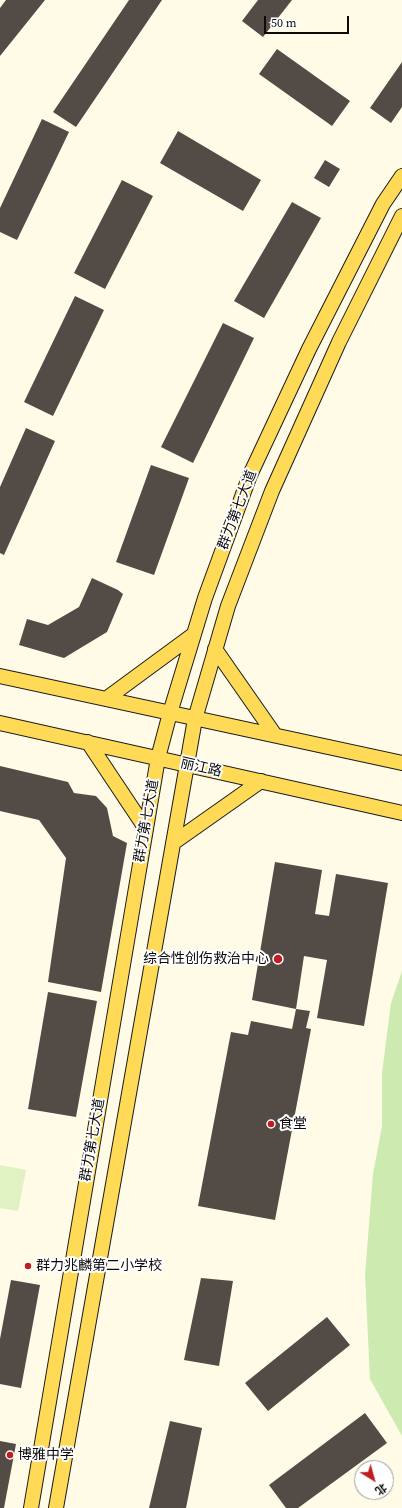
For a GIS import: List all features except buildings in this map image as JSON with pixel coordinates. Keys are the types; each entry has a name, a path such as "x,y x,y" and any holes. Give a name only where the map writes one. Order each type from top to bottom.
{"main road":[{"name":"群力第七大道","path":"31,1508 158,758 170,713 205,598 250,475 313,342 383,204 402,176"},
{"name":"群力第七大道","path":"56,1508 195,719 228,606 272,491 339,342 402,216"},
{"path":"106,699 193,635"},
{"path":"215,649 275,735"},
{"path":"0,676 402,763"},
{"name":"丽江路","path":"0,723 402,813"},
{"path":"88,742 146,828"},
{"path":"173,843 261,781"}],"green space":[{"path":"402,971 402,1436 370,1379 365,1275 373,1174 382,1126 382,1073 391,1003"},
{"path":"0,1165 26,1170 18,1211 0,1208"}],"place":[{"name":"综合性创伤救治中心","path":"278,959"},
{"name":"食堂","path":"271,1124"},
{"name":"群力兆麟第二小学校","path":"28,1266"},
{"name":"博雅中学","path":"10,1455"}]}
